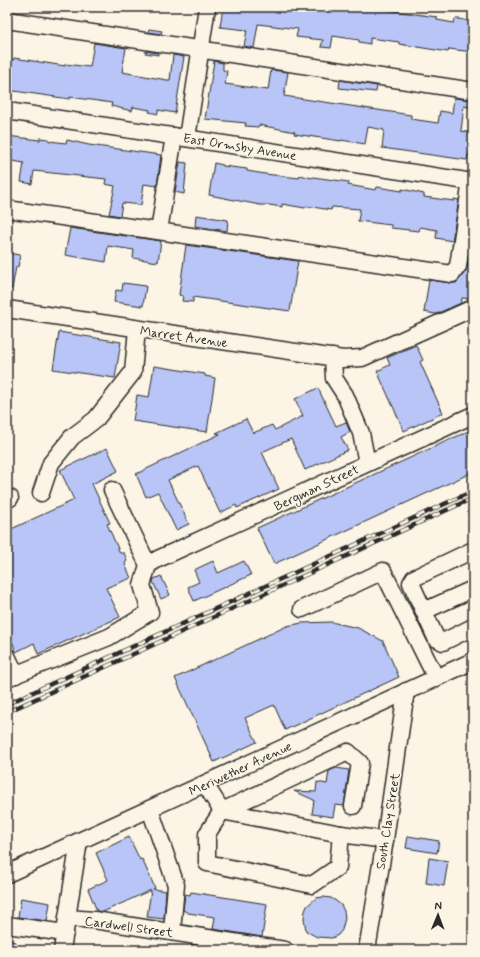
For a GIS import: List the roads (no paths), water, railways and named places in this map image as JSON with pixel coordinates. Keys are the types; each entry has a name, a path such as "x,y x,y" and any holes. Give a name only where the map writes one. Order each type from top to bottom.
{"street":[{"path":"159,231 200,50 207,7"},
{"path":"7,20 473,91"},
{"name":"East Ormsby Avenue","path":"7,111 472,182"},
{"path":"7,209 452,274 458,266 472,182"},
{"name":"Marret Avenue","path":"7,309 343,359 362,358 473,308"},
{"path":"41,493 51,462 72,437 96,419 133,372 137,329"},
{"path":"333,357 334,378 345,395 361,433 367,463"},
{"name":"Bergman Street","path":"153,562 473,414"},
{"path":"7,656 11,676 109,638 150,612 142,585 153,562 112,490"},
{"path":"472,552 414,578 412,583 436,638 443,642 473,628"},
{"path":"302,609 382,571 436,678"},
{"path":"424,611 473,589"},
{"name":"Meriwether Avenue","path":"7,874 473,661"},
{"name":"South Clay Street","path":"367,950 385,840 406,691"},
{"path":"340,834 338,867 312,884 207,863 207,834 222,811 348,752 360,763 353,806"},
{"path":"205,784 222,811 340,834 385,840"},
{"path":"150,809 176,885 172,932"},
{"path":"62,950 79,841"},
{"name":"Cardwell Street","path":"7,925 66,925 94,920 285,950"}],"railway":[{"path":"7,704 473,491"},
{"path":"7,712 473,498"}]}
